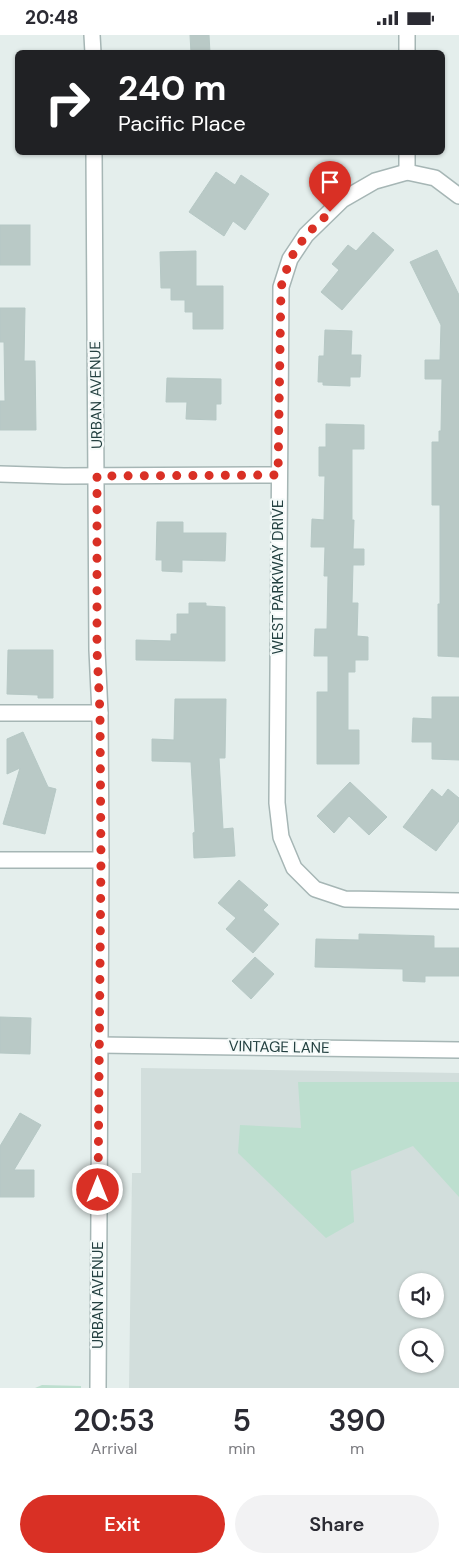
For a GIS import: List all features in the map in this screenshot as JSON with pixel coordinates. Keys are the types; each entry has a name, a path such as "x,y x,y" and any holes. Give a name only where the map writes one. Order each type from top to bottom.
{"street":[{"path":"92,35 93,50"},
{"path":"407,35 407,50"},
{"name":"URBAN AVENUE","path":"94,155 97,650 100,713 101,860 98,1388"},
{"path":"407,155 406,172 435,179 459,196"},
{"name":"WEST PARKWAY DRIVE","path":"406,172 375,181 342,200 306,235 290,259 281,287 278,475 277,803 281,837 294,869 315,889 345,899 459,901"},
{"path":"0,474 97,476 278,475"},
{"path":"0,713 100,713"},
{"path":"0,860 101,860"},
{"name":"VINTAGE LANE","path":"99,1045 459,1050"}],"shaded area":[{"path":"141,1068 459,1073 459,1388 129,1388 132,1173 141,1173"}],"green space":[{"path":"298,1082 459,1082 459,1197 413,1146 351,1171 354,1222 326,1238 238,1153 240,1125 301,1128"},
{"path":"42,1385 81,1386 81,1388 35,1388"}],"building":[{"path":"190,35 209,35 210,50 191,50"},
{"path":"216,172 235,185 241,175 269,194 245,230 233,221 224,236 189,212"},
{"path":"0,225 30,225 30,265 0,265"},
{"path":"373,232 394,250 342,310 321,292 339,270 332,264 348,245 356,251"},
{"path":"437,250 459,295 459,657 438,656 440,505 432,505 432,442 439,442 439,431 441,431 442,379 425,379 425,360 440,360 441,325 410,262"},
{"path":"196,251 196,286 223,286 223,329 193,329 193,312 185,312 185,300 171,300 171,288 161,288 160,252"},
{"path":"0,308 25,308 24,361 35,361 36,430 0,430 0,401 5,401 4,342 0,342"},
{"path":"325,330 352,331 351,355 361,355 360,377 350,377 350,386 323,385 323,382 318,382 319,356 324,356"},
{"path":"167,378 221,379 221,404 216,404 216,420 186,419 187,402 166,402"},
{"path":"326,424 364,425 364,449 352,449 353,549 364,549 364,565 353,565 352,603 358,603 357,636 368,637 368,660 355,660 355,672 348,672 348,730 359,730 359,764 317,764 317,692 328,692 328,656 314,656 315,629 327,629 328,576 324,576 325,547 311,547 312,519 324,520 325,476 319,476 319,447 326,447"},
{"path":"157,522 183,522 183,533 226,533 225,561 182,560 182,572 162,571 162,560 156,560"},
{"path":"189,603 206,603 206,606 225,607 225,661 136,660 136,640 171,641 171,634 177,634 177,614 189,614"},
{"path":"8,650 53,650 53,698 38,698 38,695 7,694"},
{"path":"432,697 459,697 459,760 432,759 432,742 412,742 413,718 432,719"},
{"path":"175,699 226,699 225,758 219,758 223,829 233,828 235,856 194,858 193,833 195,832 191,762 152,761 152,739 174,740"},
{"path":"23,732 48,787 56,789 45,834 3,824 20,768 7,774 7,739"},
{"path":"350,782 387,817 369,835 349,816 334,833 317,816"},
{"path":"432,789 442,797 448,789 459,798 459,821 436,851 403,827"},
{"path":"239,880 268,905 263,910 279,924 253,953 226,929 236,918 218,903"},
{"path":"359,934 434,936 434,948 459,948 459,976 425,976 425,982 403,981 403,969 315,967 316,939 359,940"},
{"path":"255,957 274,974 251,999 232,981"},
{"path":"0,1017 31,1018 30,1054 0,1053"},
{"path":"20,1113 41,1125 14,1170 34,1170 34,1197 0,1197 0,1146"}],"route":[{"path":"98,1190 101,860 100,713 97,650 97,476 278,475 281,287 290,259 306,235 330,212"}]}
